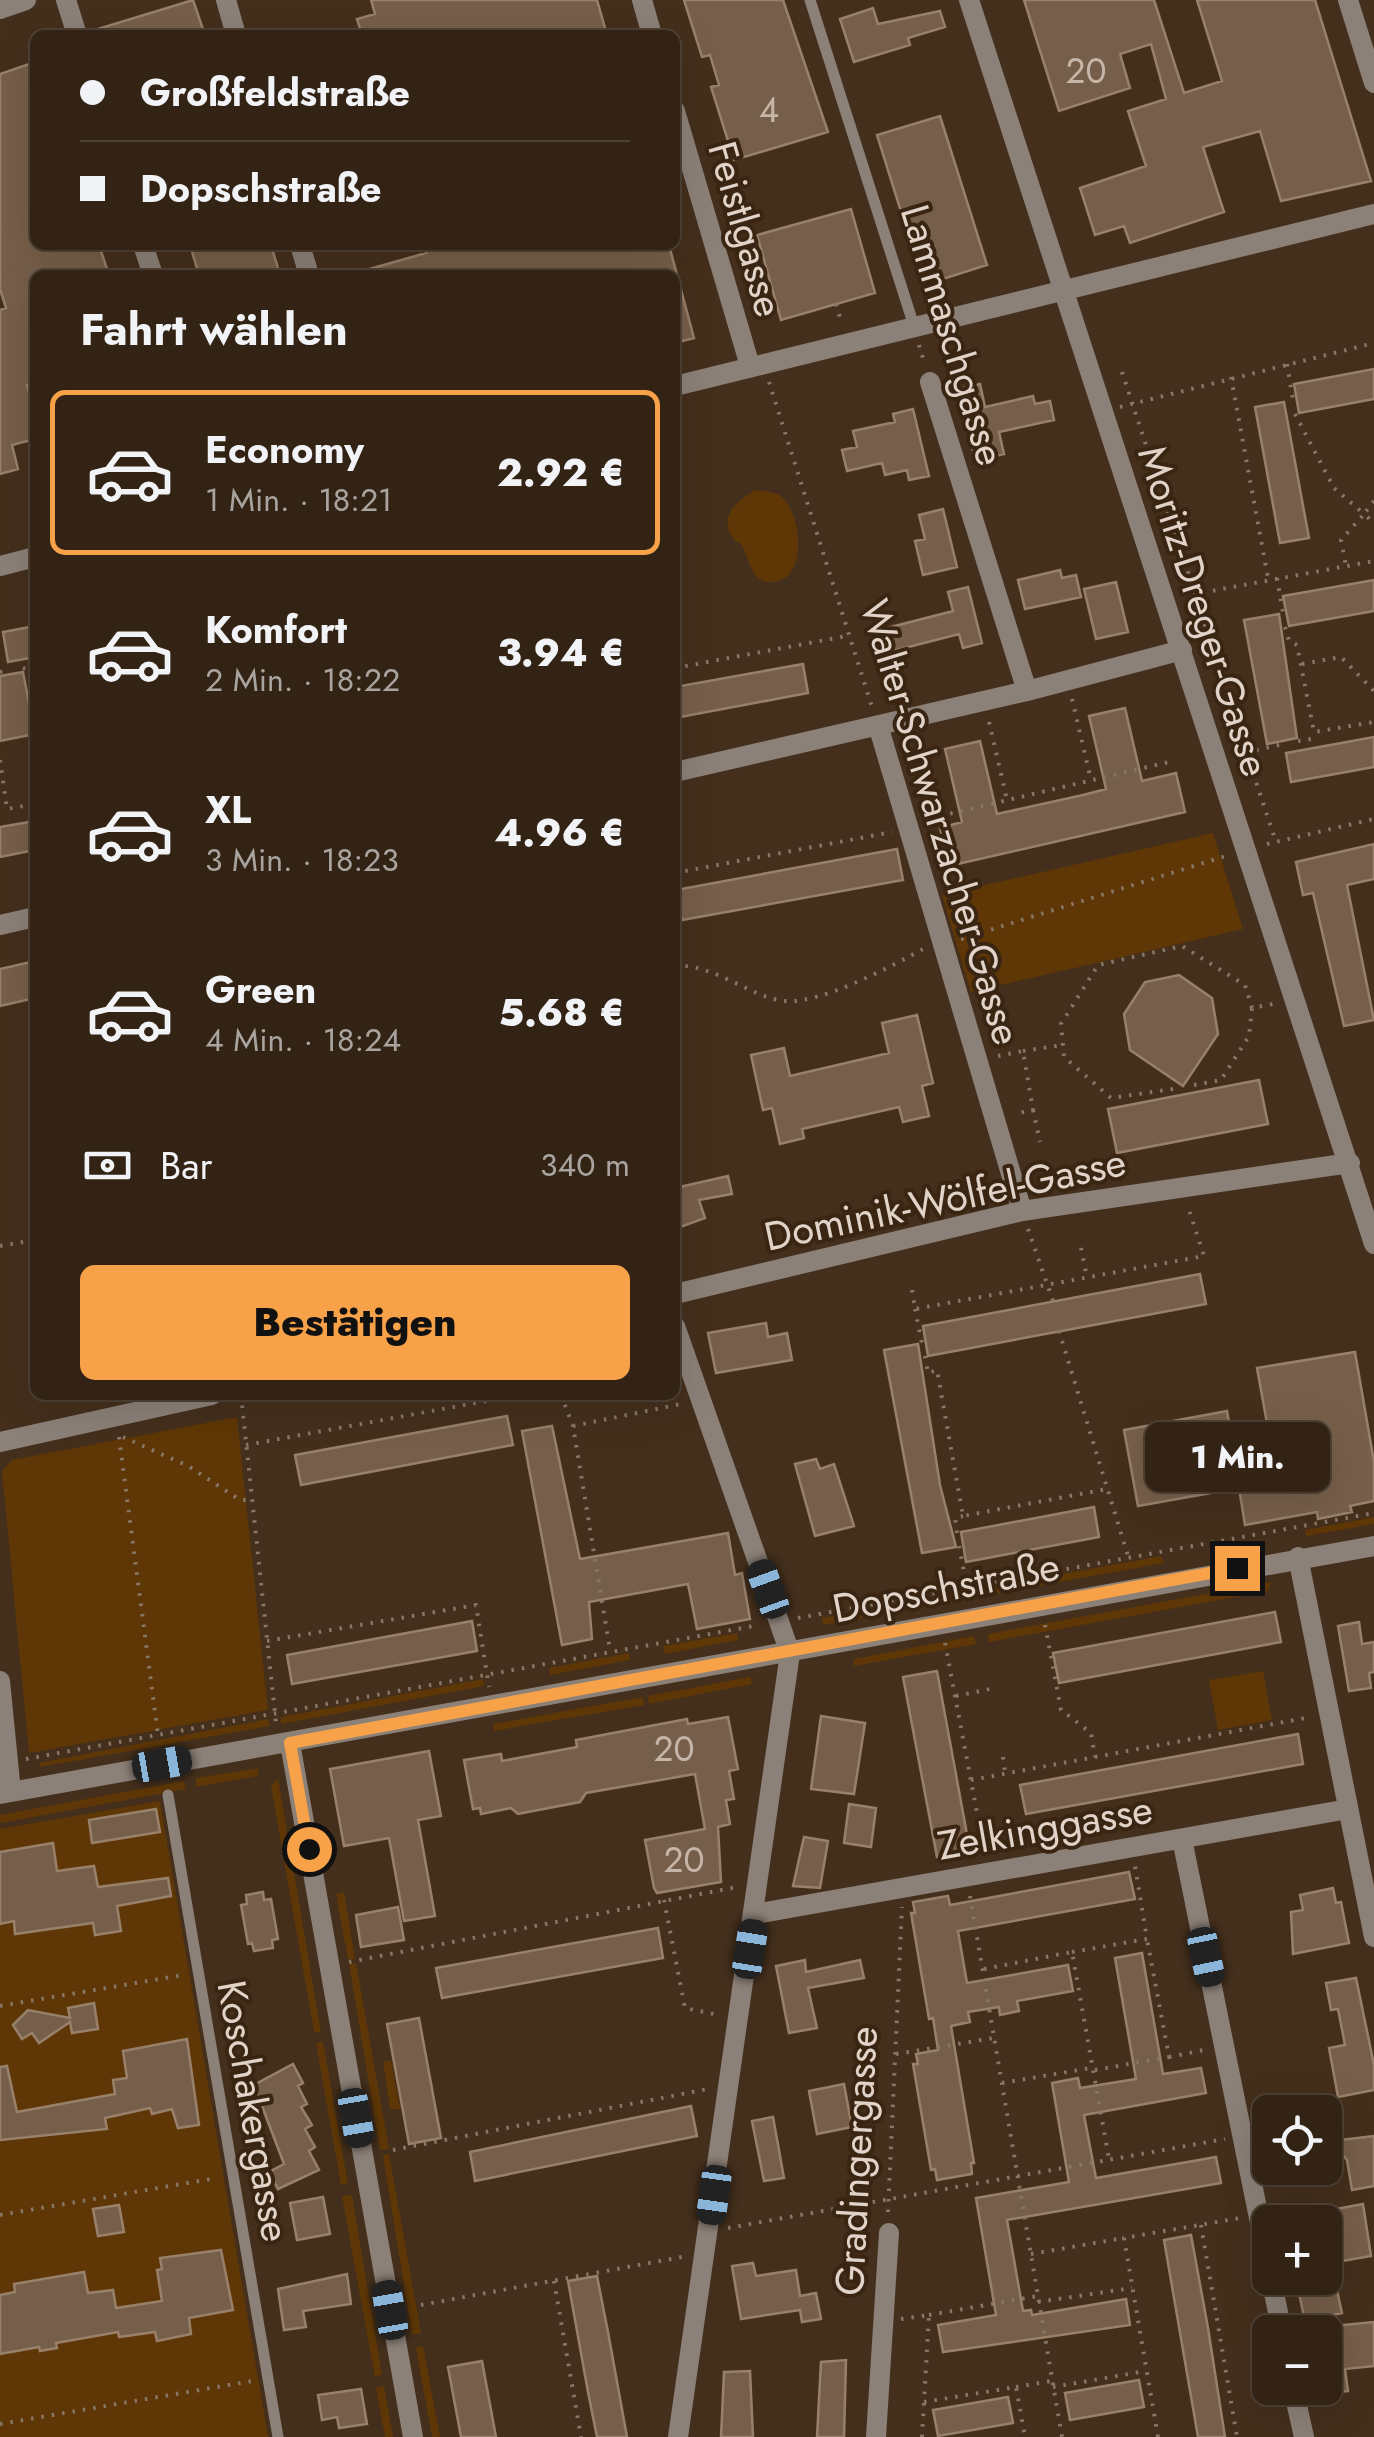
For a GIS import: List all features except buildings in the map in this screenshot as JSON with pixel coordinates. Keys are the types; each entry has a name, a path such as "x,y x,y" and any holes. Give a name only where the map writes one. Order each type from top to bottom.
{"street":[{"path":"0,8 26,0"},
{"path":"66,0 76,30"},
{"path":"226,0 235,30"},
{"path":"642,0 651,30"},
{"name":"Moritz-Dreger-Gasse","path":"969,0 1374,1244"},
{"path":"1348,0 1374,83"},
{"name":"Feistlgasse","path":"680,126 757,364"},
{"path":"680,385 914,326 1062,294 1374,214"},
{"name":"Lammaschgasse","path":"930,382 1027,691"},
{"path":"0,566 30,558"},
{"path":"680,771 1027,691 1182,650"},
{"name":"Walter-Schwarzacher-Gasse","path":"878,726 1022,1210"},
{"path":"0,925 30,918"},
{"name":"Dominik-Wölfel-Gasse","path":"680,1293 1022,1210 1350,1164"},
{"path":"678,2437 790,1653 680,1340"},
{"path":"0,1442 189,1400"},
{"name":"Dopschstraße","path":"6,1793 1374,1546"},
{"path":"1298,1557 1374,1938"},
{"path":"0,1681 8,1763 6,1793"},
{"path":"290,1743 413,2437"},
{"name":"Zelkinggasse","path":"755,1914 1348,1809"},
{"path":"1182,1839 1256,2205"},
{"name":"Gradingergasse","path":"876,2437 889,2233"},
{"path":"1297,2405 1304,2437"}],"lane":[{"name":"Lammaschgasse","path":"810,0 914,326"},
{"name":"Koschakergasse","path":"168,1795 278,2437"}],"path":[{"name":"Lammaschgasse","path":"914,326 930,382"},
{"path":"1101,414 1231,376 1374,343"},
{"name":"Walter-Schwarzacher-Gasse","path":"757,364 878,726"},
{"path":"1288,364 1294,400"},
{"path":"1122,372 1276,842"},
{"path":"1231,376 1268,580"},
{"path":"1296,414 1334,488 1374,522"},
{"path":"1346,566 1342,540 1374,501"},
{"path":"1195,594 1374,561"},
{"path":"1277,578 1283,613"},
{"path":"1285,627 1289,641 1297,645 1314,732 1311,739 1298,742"},
{"path":"680,667 850,636"},
{"path":"1302,664 1340,656 1374,691"},
{"path":"23,668 30,670"},
{"path":"0,672 10,670"},
{"path":"1072,699 1092,780"},
{"path":"988,718 1008,800"},
{"path":"1314,732 1374,722"},
{"path":"1246,752 1284,744"},
{"path":"0,760 3,810 30,805"},
{"path":"940,816 1173,761"},
{"path":"1224,784 1253,773"},
{"path":"680,966 786,1002 862,982 925,948 1246,850 1374,818"},
{"path":"680,871 908,829"},
{"path":"1173,1089 1112,1098 1064,1057 1061,1024 1098,965 1182,946 1245,985 1252,1008 1249,1036 1221,1080 1194,1085"},
{"path":"1252,1008 1273,1004"},
{"path":"988,1057 1063,1045"},
{"path":"1024,1051 1040,1142"},
{"path":"1007,1116 1033,1110"},
{"path":"914,1308 1204,1256 1182,1187"},
{"path":"1022,1210 1052,1301"},
{"path":"0,1246 30,1241"},
{"path":"1082,1248 1086,1277"},
{"path":"912,1290 922,1343"},
{"path":"1058,1331 1128,1558"},
{"path":"925,1356 928,1372 936,1370 963,1516"},
{"path":"241,1400 276,1724"},
{"path":"246,1445 492,1400"},
{"path":"563,1400 572,1426 610,1651"},
{"path":"572,1426 701,1400"},
{"path":"158,1735 118,1436 188,1466 240,1500 252,1500"},
{"path":"957,1533 954,1518 1107,1489"},
{"path":"8,1763 1374,1512"},
{"path":"959,1546 967,1587"},
{"path":"267,1641 476,1604 493,1707"},
{"path":"1041,1605 1061,1710 1091,1733 1095,1756"},
{"path":"942,1624 989,1872"},
{"path":"955,1696 990,1689"},
{"path":"971,1780 1329,1713"},
{"path":"1003,1757 1006,1773"},
{"path":"1132,1848 1169,2057"},
{"path":"966,1876 1062,2437"},
{"path":"329,1965 759,1882"},
{"name":"Gradingergasse","path":"889,2233 902,1887"},
{"path":"664,1900 684,2008 721,2015"},
{"path":"982,1969 1147,1939"},
{"path":"1072,1952 1109,2159"},
{"path":"0,2006 198,1972"},
{"path":"896,2054 994,2038"},
{"path":"1002,2083 1224,2047"},
{"path":"393,2150 730,2084"},
{"path":"708,2232 1242,2136"},
{"path":"0,2215 232,2176"},
{"path":"1031,2254 1252,2216"},
{"path":"1201,2225 1237,2437"},
{"path":"1124,2238 1158,2437"},
{"path":"421,2305 684,2257"},
{"path":"554,2281 581,2437"},
{"path":"883,2322 1132,2288"},
{"path":"922,2437 929,2315"},
{"path":"924,2402 1016,2386 1146,2371"},
{"path":"0,2424 268,2378"},
{"path":"1016,2386 1025,2437"}],"shaded area":[{"path":"756,490 779,495 787,503 797,529 797,559 792,571 771,582 759,579 752,570 727,522 732,509"},
{"path":"1213,833 1243,929 971,992 942,895"},
{"path":"237,1417 268,1710 29,1753 2,1471 12,1460"},
{"path":"1374,1517 1374,1524 1306,1536 1305,1530"},
{"path":"1161,1556 1164,1563 823,1625 822,1618"},
{"path":"1272,1582 1268,1591 989,1642 988,1634"},
{"path":"737,1633 738,1640 664,1654 663,1646"},
{"path":"974,1636 976,1644 854,1666 854,1659"},
{"path":"629,1653 630,1660 550,1675 549,1668"},
{"path":"1263,1671 1272,1720 1218,1730 1209,1680"},
{"path":"750,1677 752,1684 649,1704 648,1696"},
{"path":"483,1679 484,1686 281,1724 281,1717"},
{"path":"643,1697 644,1705 494,1731 493,1724"},
{"path":"268,1719 270,1726 40,1767 39,1763"},
{"path":"259,1768 257,1776 196,1787 196,1778"},
{"path":"278,1779 321,2032 314,2032 271,1786"},
{"path":"184,1781 186,1789 0,1823 0,1815"},
{"path":"160,1801 268,2437 0,2437 0,1829"},
{"path":"344,1892 355,1959 348,1959 336,1894"},
{"path":"356,1963 389,2149 380,2150 349,1964"},
{"path":"323,2042 348,2184 341,2185 316,2043"},
{"path":"383,2061 391,2061 400,2109 390,2109"},
{"path":"389,2154 421,2333 412,2335 383,2155"},
{"path":"352,2195 382,2374 375,2377 342,2196"},
{"path":"423,2346 440,2437 432,2437 416,2348"},
{"path":"384,2386 393,2437 385,2437 376,2387"}],"route":[{"path":"309,1849 290,1743 1237,1568"}]}
